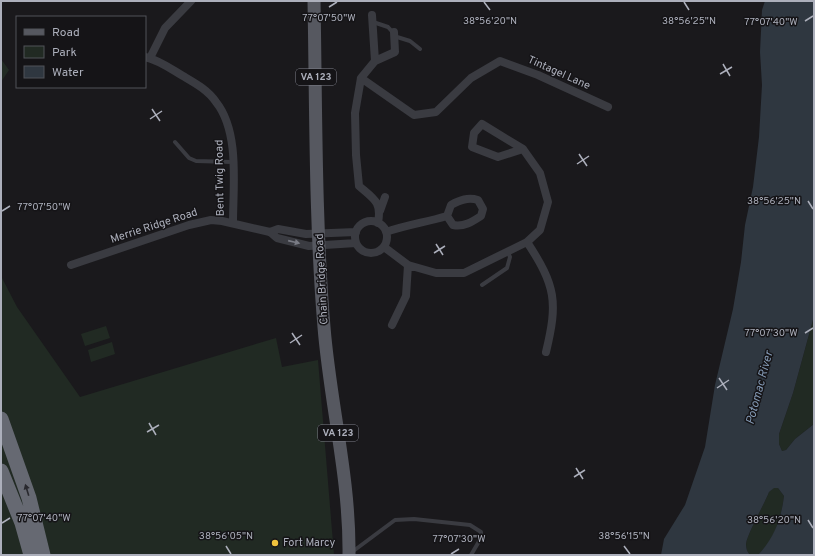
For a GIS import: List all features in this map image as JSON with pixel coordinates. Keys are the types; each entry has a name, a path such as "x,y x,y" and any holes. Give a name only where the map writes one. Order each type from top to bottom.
{"highway":[{"path":"1,419 27,490 43,555"},
{"path":"1,471 22,524 31,555"}],"main road":[{"name":"Chain Bridge Road","path":"314,1 320,240 324,326 346,496 349,555"}],"street":[{"path":"148,58 165,28 191,1"},
{"path":"372,18 374,61"},
{"path":"380,212 378,202 359,186 356,155 355,113 361,78 374,61 395,52 394,32"},
{"name":"Bent Twig Road","path":"148,58 198,85 216,101 227,121 230,132 232,162 232,223"},
{"name":"Tintagel Lane","path":"361,78 414,115 436,112 471,78 500,61 608,107"},
{"path":"384,247 408,265 436,273 464,273 527,242 540,230 548,202 540,173 523,149 482,124 474,133 472,147 498,157 523,149"},
{"path":"378,222 367,222 358,227 356,232 356,243 360,249 369,254 380,251 384,247 387,238 386,232 378,222 385,197"},
{"path":"386,232 409,224 425,222 448,216"},
{"name":"Merrie Ridge Road","path":"70,265 211,220 232,223 270,232 277,238 309,246 320,240"},
{"name":"Merrie Ridge Road","path":"270,232 278,229 306,234 320,240"},
{"path":"320,240 356,232"},
{"path":"320,240 356,243"},
{"path":"527,242 543,268 553,294 554,306 546,352"},
{"path":"392,324 406,296 408,265"}],"lane":[{"path":"372,18 388,27 397,37 410,42 420,49"},
{"path":"175,142 189,158 196,161 232,162"},
{"path":"482,285 507,268 510,257 508,252"},
{"path":"349,555 395,520 414,519 470,525 478,529 481,532 481,538 471,555"}],"green space":[{"path":"1,59 9,70 1,82"},
{"path":"1,276 17,307 80,397 276,338 282,367 318,360 334,555 1,555"},
{"path":"814,316 814,424 795,439 786,450 782,451 779,444 779,434 793,393"},
{"path":"106,326 110,338 85,346 81,334"},
{"path":"112,342 115,354 91,362 88,350"},
{"path":"773,488 778,488 784,496 779,521 773,535 764,549 758,555 750,555 746,547 747,539 769,492"}],"water":[{"name":"Potomac River","path":"765,1 814,1 814,316 793,393 779,434 779,444 782,451 786,450 795,439 814,424 814,555 758,555 764,549 776,528 781,513 784,496 778,488 774,488 769,492 747,539 746,547 750,555 661,555 664,539 685,505 705,447 715,385 733,309 741,262 745,225 753,187 759,137 762,85 760,52 762,10"}],"place":[{"name":"Fort Marcy","path":"275,543"}]}
